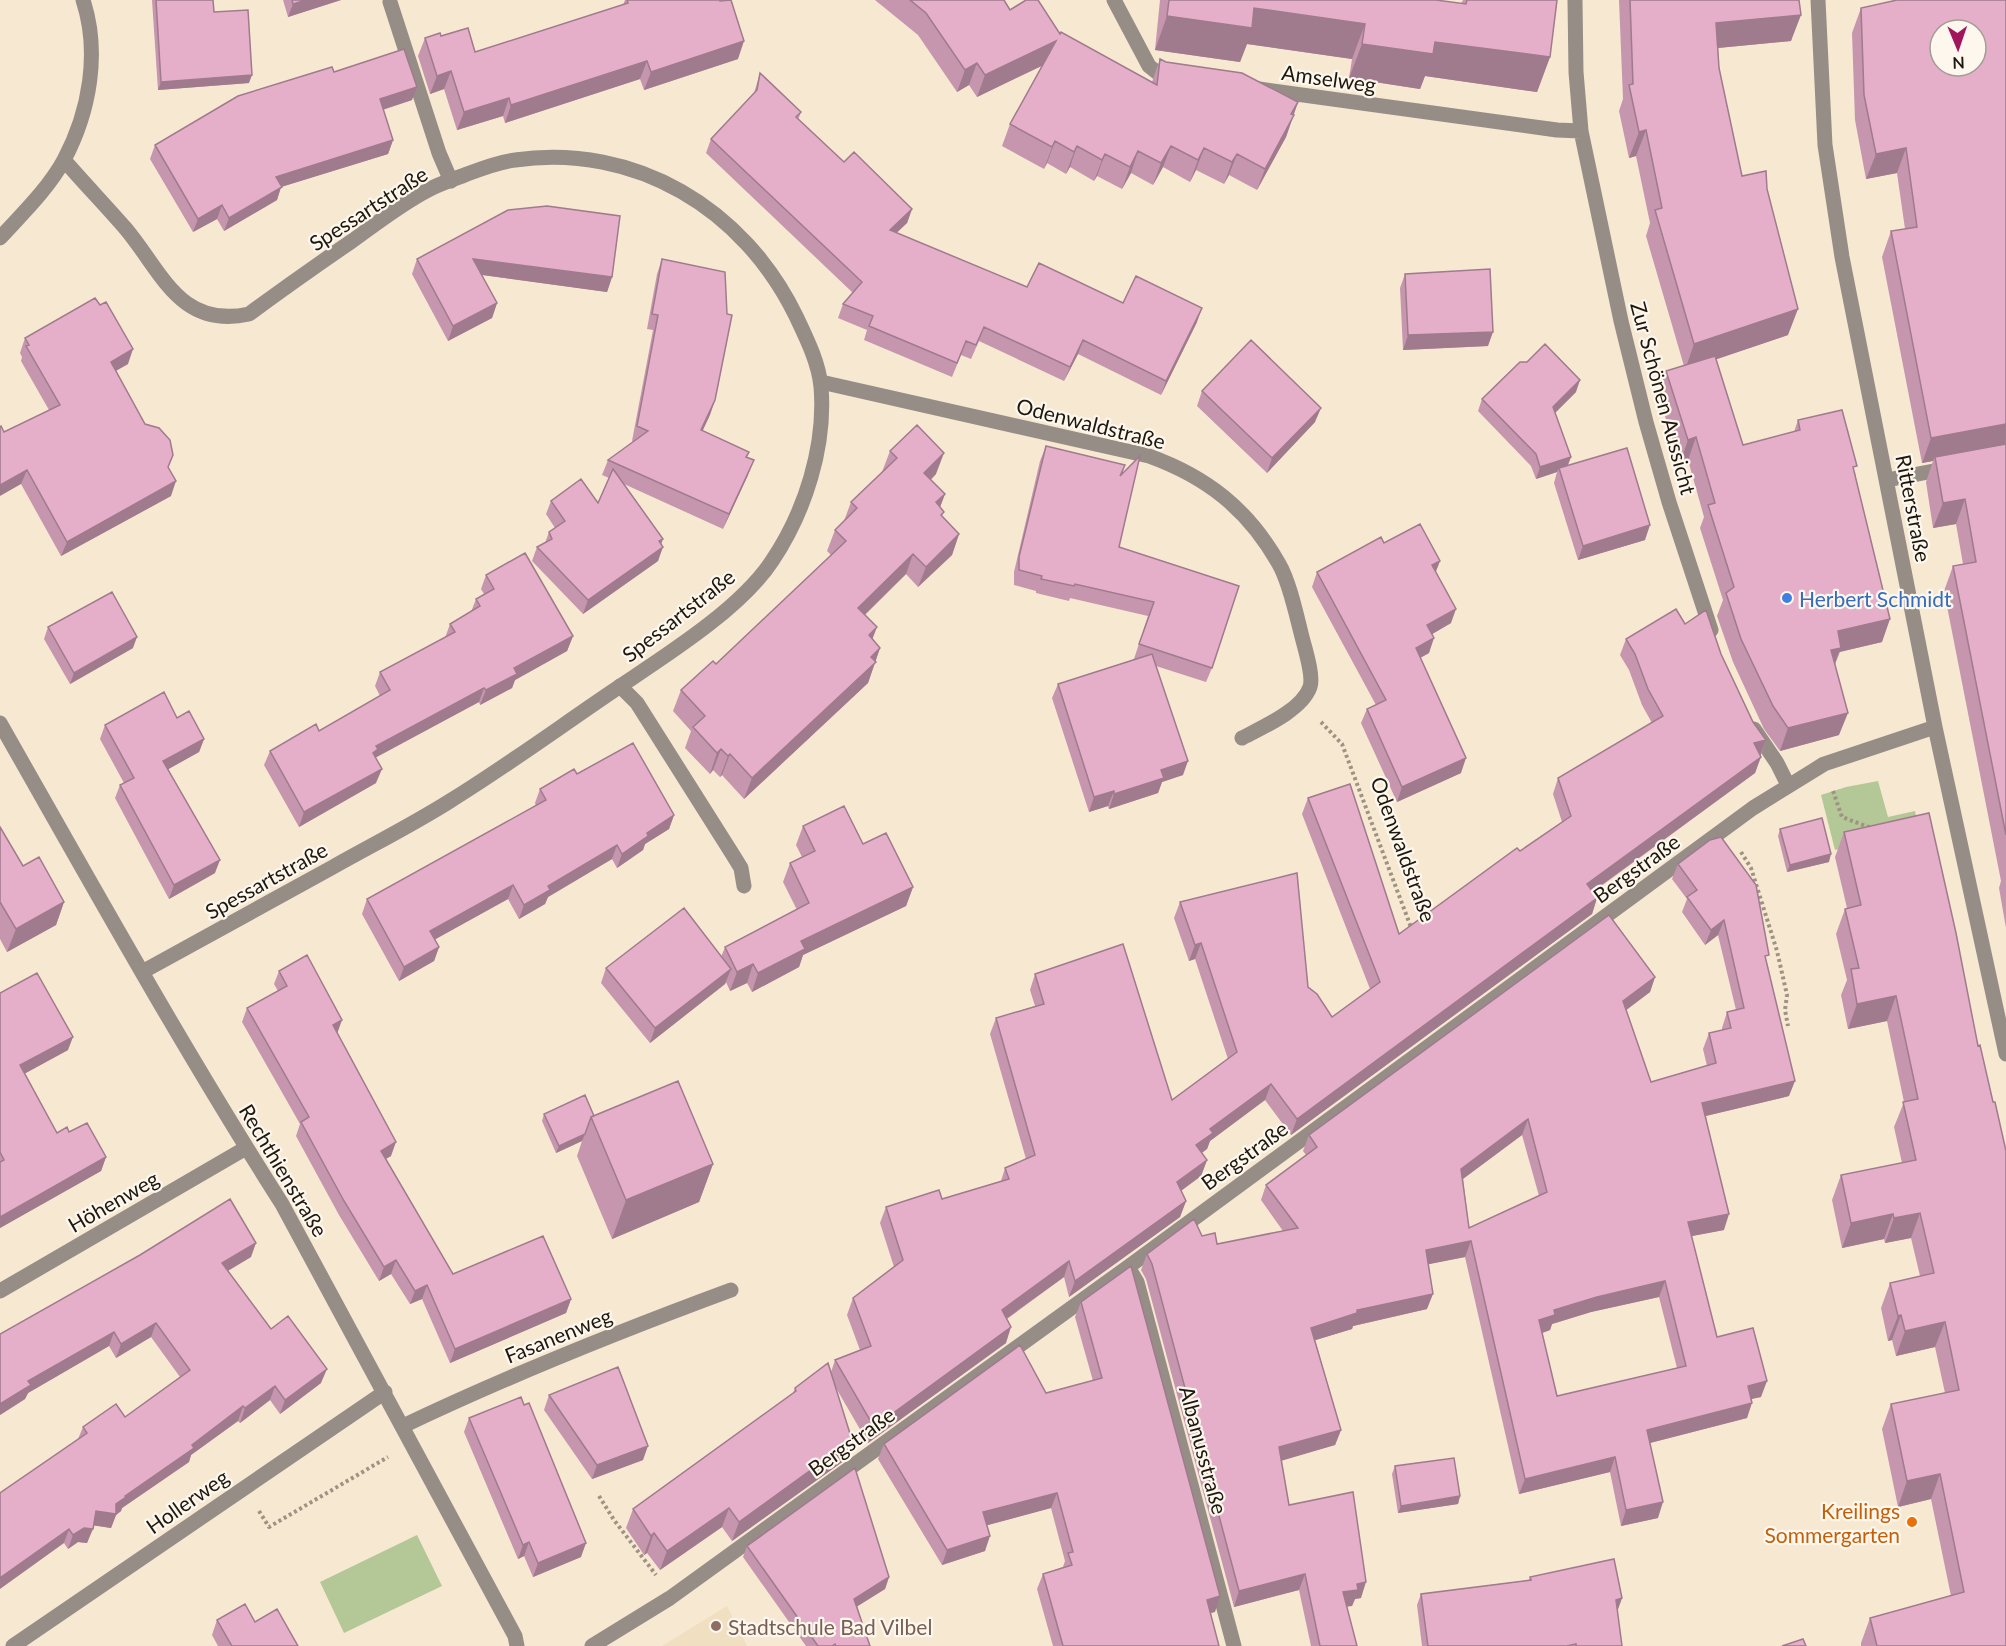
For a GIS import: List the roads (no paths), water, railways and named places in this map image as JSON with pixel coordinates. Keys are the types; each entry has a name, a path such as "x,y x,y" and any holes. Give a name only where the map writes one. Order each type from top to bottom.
{"street":[{"path":"0,238 43,190 64,160 85,102 92,67 92,35 83,0"},
{"path":"1114,0 1149,66 1159,74 1182,79"},
{"name":"Zur Schönen Aussicht","path":"1575,0 1576,72 1581,131 1621,321 1669,502 1716,644"},
{"name":"Ritterstraße","path":"1818,0 1824,135 1833,202 1935,727 2006,1054"},
{"path":"390,2 439,153 451,181"},
{"name":"Amselweg","path":"1241,87 1557,130 1581,131"},
{"name":"Spessartstraße","path":"64,160 127,231 168,288 186,304 201,312 235,317 249,314 430,188 491,165 539,158 600,162 671,185 692,197 735,230 770,270 784,292 803,331 821,382 821,418 810,478 789,529 770,564 744,594 718,616 621,686 452,800 142,972"},
{"name":"Odenwaldstraße","path":"821,382 1149,456 1178,467 1210,485 1237,506 1280,565 1296,611 1308,661 1311,685 1301,702 1269,724 1242,738"},
{"path":"1887,480 1963,466"},
{"name":"Spessartstraße","path":"621,686 638,703 734,855 741,868 744,886"},
{"path":"1747,714 1756,734 1777,763 1788,785"},
{"name":"Rechthienstraße","path":"0,723 142,972 246,1148 282,1204 515,1636 517,1646"},
{"name":"Bergstraße","path":"592,1646 670,1599 1128,1267 1723,830 1788,785 1824,764 1935,727"},
{"name":"Höhenweg","path":"0,1291 246,1148"},
{"name":"Albanusstraße","path":"1128,1267 1137,1282 1234,1646"},
{"name":"Fasanenweg","path":"403,1426 580,1347 731,1290"},
{"name":"Hollerweg","path":"13,1646 385,1392"}],"place":[{"name":"Herbert Schmidt","path":"1787,598"},
{"name":"Kreilings Sommergarten","path":"1912,1522"},
{"name":"Stadtschule Bad Vilbel","path":"716,1626"}]}
